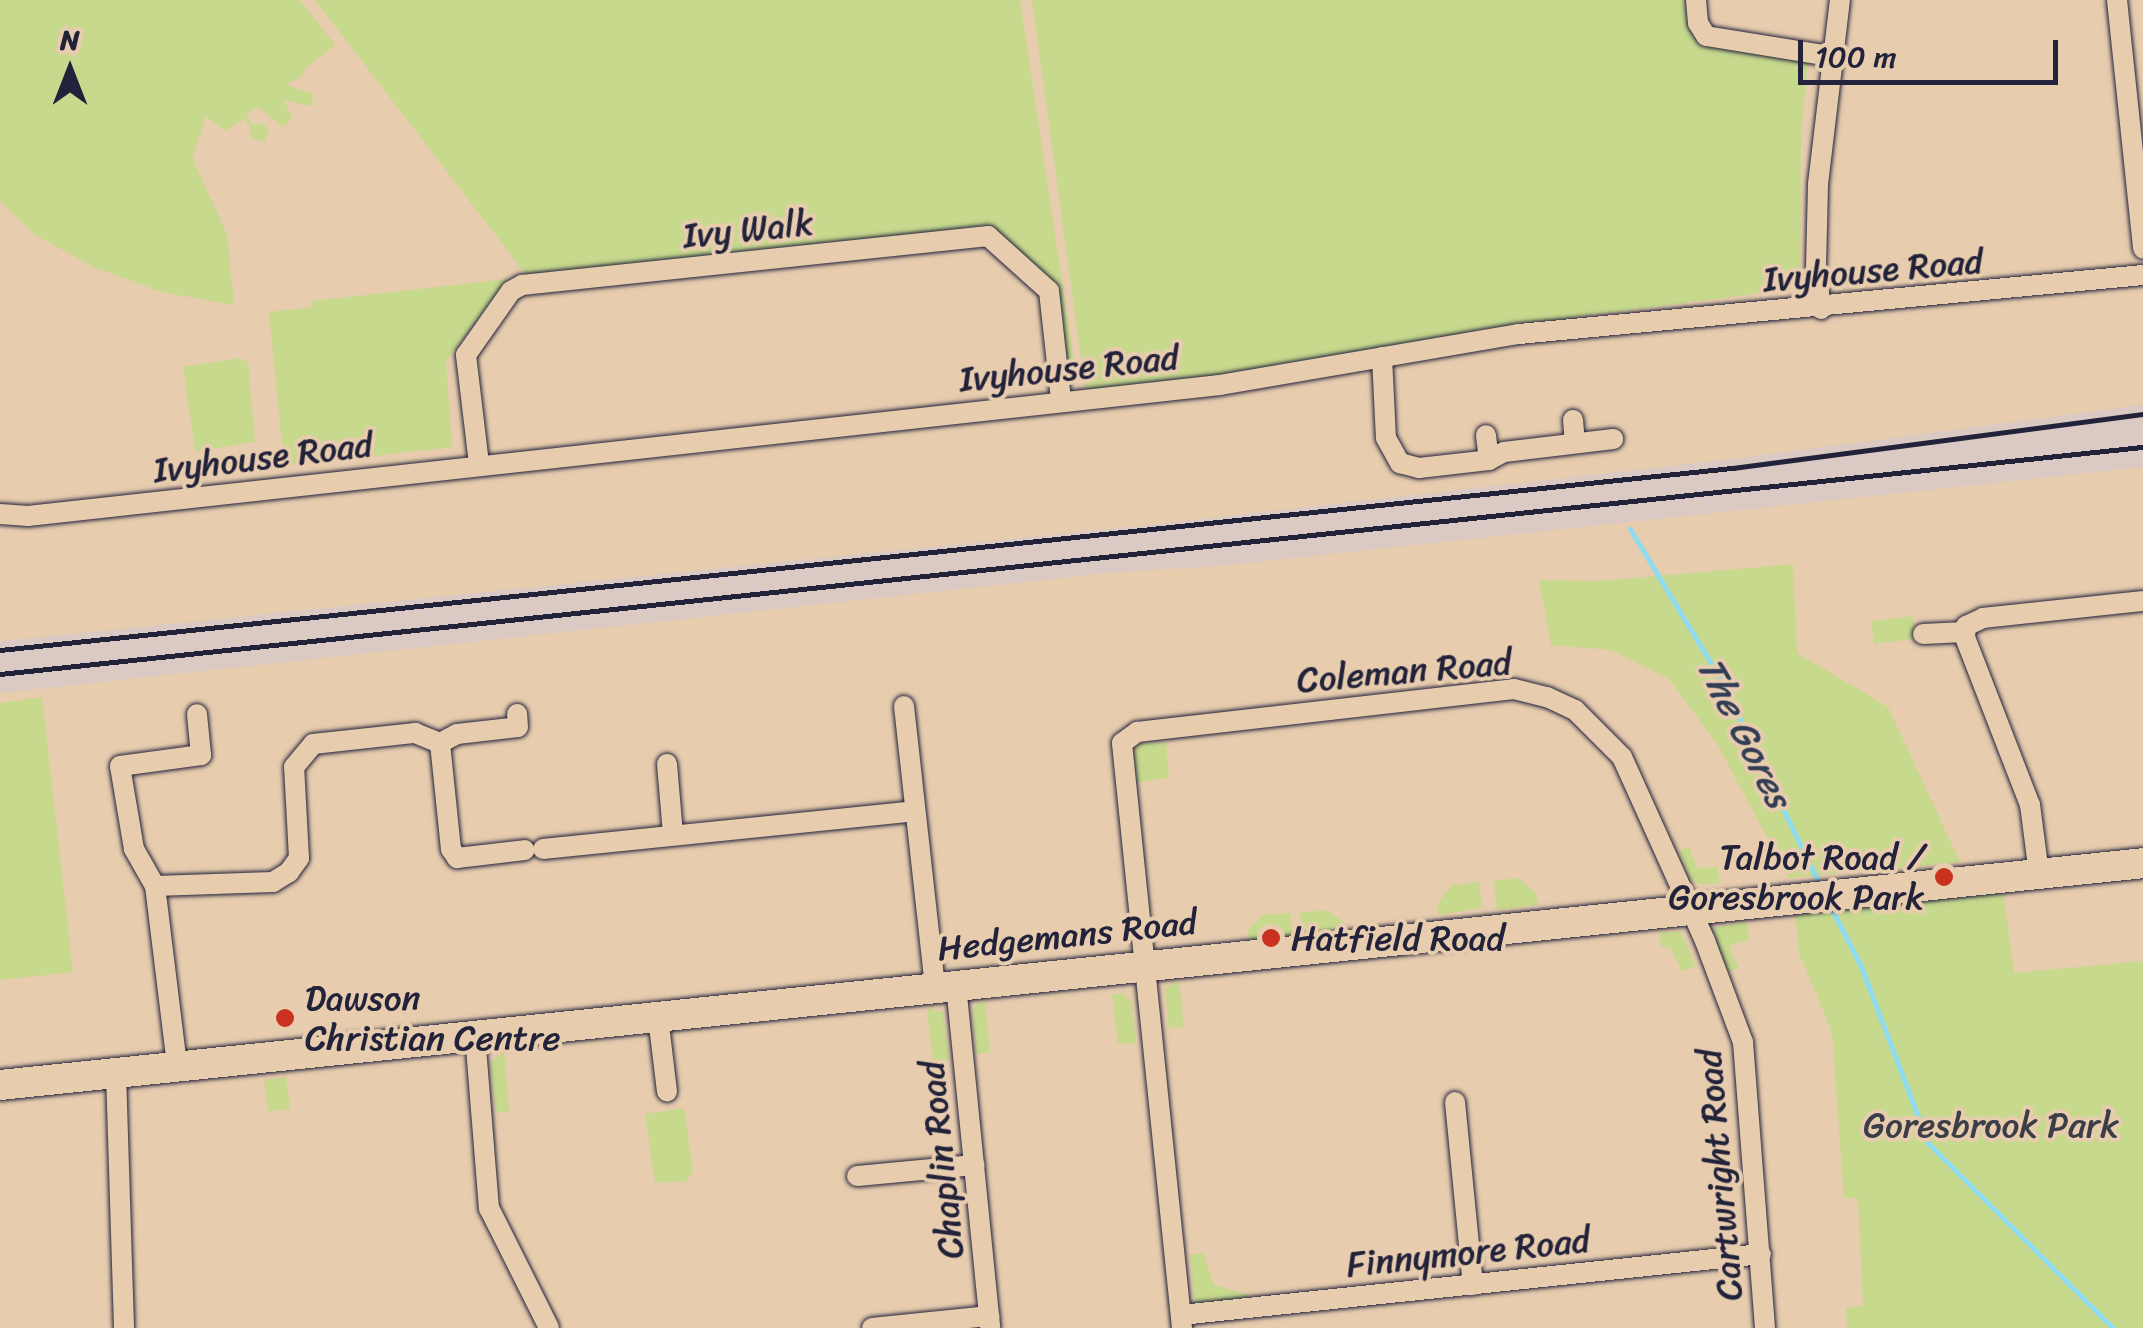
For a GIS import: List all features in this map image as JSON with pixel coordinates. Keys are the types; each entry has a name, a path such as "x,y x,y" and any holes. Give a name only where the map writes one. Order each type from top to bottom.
{"street":[{"path":"1696,0 1698,22 1706,36 1830,56"},
{"path":"1821,309 1816,268 1818,184 1830,56 1840,0"},
{"path":"2117,0 2136,113 2143,249"},
{"name":"Ivy Walk","path":"478,464 466,355 511,291 522,285 988,236 1048,291 1062,400"},
{"name":"Ivyhouse Road","path":"0,514 28,516 1220,385 1518,334 1821,309 2143,275"},
{"path":"1382,357 1386,438 1391,454 1400,463 1419,468 1489,460 1504,452 1612,439"},
{"path":"1573,420 1576,443"},
{"path":"1486,435 1489,460"},
{"path":"2040,874 2030,805 1965,632 1969,623 1983,618 2143,601"},
{"path":"1924,634 1965,632"},
{"name":"Coleman Road","path":"1142,965 1121,752 1126,737 1137,732 1480,690 1514,689 1547,696 1576,710 1622,757 1688,907"},
{"name":"Chaplin Road","path":"904,706 914,811 974,1165 990,1322"},
{"path":"177,1066 155,886 134,848 120,766 201,755 198,714"},
{"path":"440,743 457,734 518,727 517,714"},
{"path":"155,886 273,882 289,872 299,858 294,766 313,744 415,732 440,743"},
{"path":"440,743 452,849 457,858 914,811"},
{"path":"667,764 673,834"},
{"name":"Hedgemans Road","path":"0,1085 1688,907 2143,863"},
{"name":"Cartwright Road","path":"1688,907 1742,1042 1766,1328"},
{"path":"1142,965 1182,1321"},
{"path":"658,1017 667,1090"},
{"path":"475,1035 489,1208 549,1328"},
{"path":"116,1072 124,1328"},
{"path":"1455,1102 1473,1285"},
{"path":"857,1176 974,1165"},
{"name":"Finnymore Road","path":"1182,1321 1761,1254"},
{"path":"872,1328 990,1322"}],"shaded area":[{"path":"2143,405 2143,467 1218,566 1116,572 0,693 0,641 1139,526 1732,459"}],"green space":[{"path":"0,0 300,0 335,45 304,69 306,73 286,85 314,94 311,106 284,100 292,118 283,127 258,107 246,115 253,125 262,123 269,129 264,142 250,137 251,128 244,119 224,131 206,116 192,158 227,234 234,305 161,292 94,267 35,235 0,201"},
{"path":"315,0 1020,0 1077,382 1068,378 1054,283 991,227 527,276"},
{"path":"1032,0 1685,0 1687,24 1698,41 1808,60 1801,135 1800,288 1486,329 1220,377 1086,394"},
{"path":"507,279 446,361 452,447 284,466 269,312 312,307 312,301"},
{"path":"241,358 248,363 255,442 195,451 183,367"},
{"path":"1793,564 1797,653 1888,707 1960,862 1789,878 1717,744 1669,679 1611,650 1551,645 1539,580 1599,581"},
{"path":"1913,616 1916,639 1874,644 1871,621"},
{"path":"42,697 73,972 0,980 0,703"},
{"path":"1166,742 1169,778 1136,782 1134,753 1139,744"},
{"path":"1689,847 1697,868 1717,867 1720,883 1702,885 1691,880 1679,850"},
{"path":"1518,878 1535,892 1538,905 1497,910 1494,881"},
{"path":"1479,882 1482,908 1439,915 1437,904 1452,885"},
{"name":"Goresbrook Park","path":"2002,883 2014,973 2143,961 2143,1328 1847,1328 1846,1308 1863,1306 1858,1198 1844,1198 1832,1032 1799,953 1794,905"},
{"path":"1326,910 1346,924 1347,935 1305,939 1299,913"},
{"path":"1290,913 1293,937 1249,946 1248,930 1263,915"},
{"path":"1747,922 1749,940 1729,946 1739,968 1726,973 1712,928"},
{"path":"1659,932 1681,932 1696,966 1682,971 1670,947 1661,947"},
{"path":"1179,981 1184,1027 1169,1028 1165,988"},
{"path":"1122,993 1131,1001 1136,1043 1118,1044 1112,994"},
{"path":"978,1002 985,1002 990,1052 976,1054 973,1009"},
{"path":"927,1008 943,1013 949,1060 933,1061"},
{"path":"504,1052 509,1112 496,1112 490,1063"},
{"path":"286,1077 290,1109 268,1111 264,1080"},
{"path":"684,1108 693,1171 686,1181 655,1183 645,1114"},
{"path":"1203,1253 1214,1285 1248,1295 1249,1305 1195,1306 1190,1255"}],"waterway":[{"name":"The Gores","path":"1630,529 1720,678 1821,888"},
{"name":"The Gores","path":"1830,906 1860,964 1928,1143 2113,1328"}],"railway":[{"path":"0,650 1733,468 2143,414"},
{"path":"0,674 2143,447"}],"place":[{"name":"Talbot Road / Goresbrook Park","path":"1944,877"},
{"name":"Hatfield Road","path":"1271,938"},
{"name":"Dawson Christian Centre","path":"285,1018"}]}
